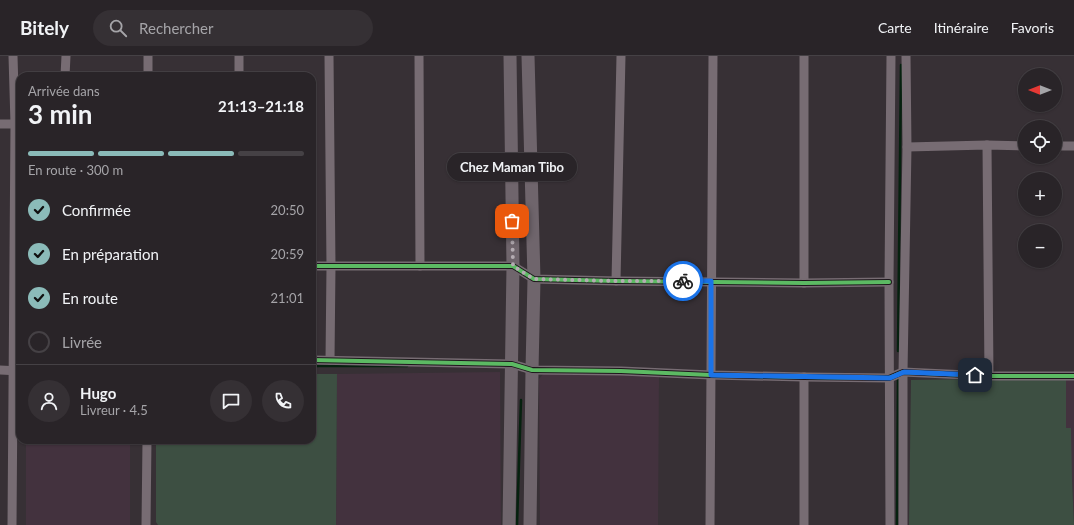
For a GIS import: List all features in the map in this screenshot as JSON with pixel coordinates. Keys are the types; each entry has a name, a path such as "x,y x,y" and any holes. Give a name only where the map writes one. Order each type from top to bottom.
{"street":[{"path":"12,525 16,371 15,124 13,56"},
{"path":"66,56 66,72"},
{"path":"148,56 148,72"},
{"path":"239,56 239,72"},
{"path":"329,56 330,360"},
{"path":"419,56 420,266"},
{"path":"509,525 513,266 510,56"},
{"path":"528,56 534,279 530,525"},
{"path":"616,281 621,56"},
{"path":"710,525 713,56"},
{"path":"804,56 804,283"},
{"path":"890,525 889,282 891,56"},
{"path":"902,525 907,147 906,56"},
{"path":"0,124 15,124"},
{"path":"987,145 989,376"},
{"path":"907,147 1018,146"},
{"path":"1062,146 1074,146"},
{"path":"316,266 513,266 534,279 804,283 889,282"},
{"path":"316,360 512,364 532,370 621,371 804,377 890,378 904,372 989,376 1074,376"},
{"path":"0,370 16,371"},
{"path":"804,377 804,525"},
{"path":"146,525 147,444"}],"shaded area":[{"path":"546,371 659,375 658,525 540,525 539,379"},
{"path":"500,372 501,525 336,525 337,374"},
{"path":"1066,378 1074,378 1074,525 1072,479 1066,428"},
{"path":"26,444 130,444 130,525 26,525"}],"green space":[{"path":"316,374 337,374 336,525 158,525 156,522 156,444 316,444"},
{"path":"1066,378 1066,428 1071,428 1074,525 909,525 911,380"}],"waterway":[{"path":"898,351 901,65"},
{"path":"316,366 407,366"},
{"path":"897,525 898,376"},
{"path":"517,525 521,400"}],"cycle path":[{"path":"316,266 513,266 534,279 804,283 889,282"},
{"path":"316,360 512,364 532,370 621,371 804,377 889,378 903,372 989,376 1074,376"}],"way so far":[{"path":"512,221 513,266 534,279 683,281"}],"place":[{"name":"Chez Maman Tibo","path":"512,221"}],"route":[{"path":"683,281 711,281 711,375 890,378 904,372 975,375"}]}
